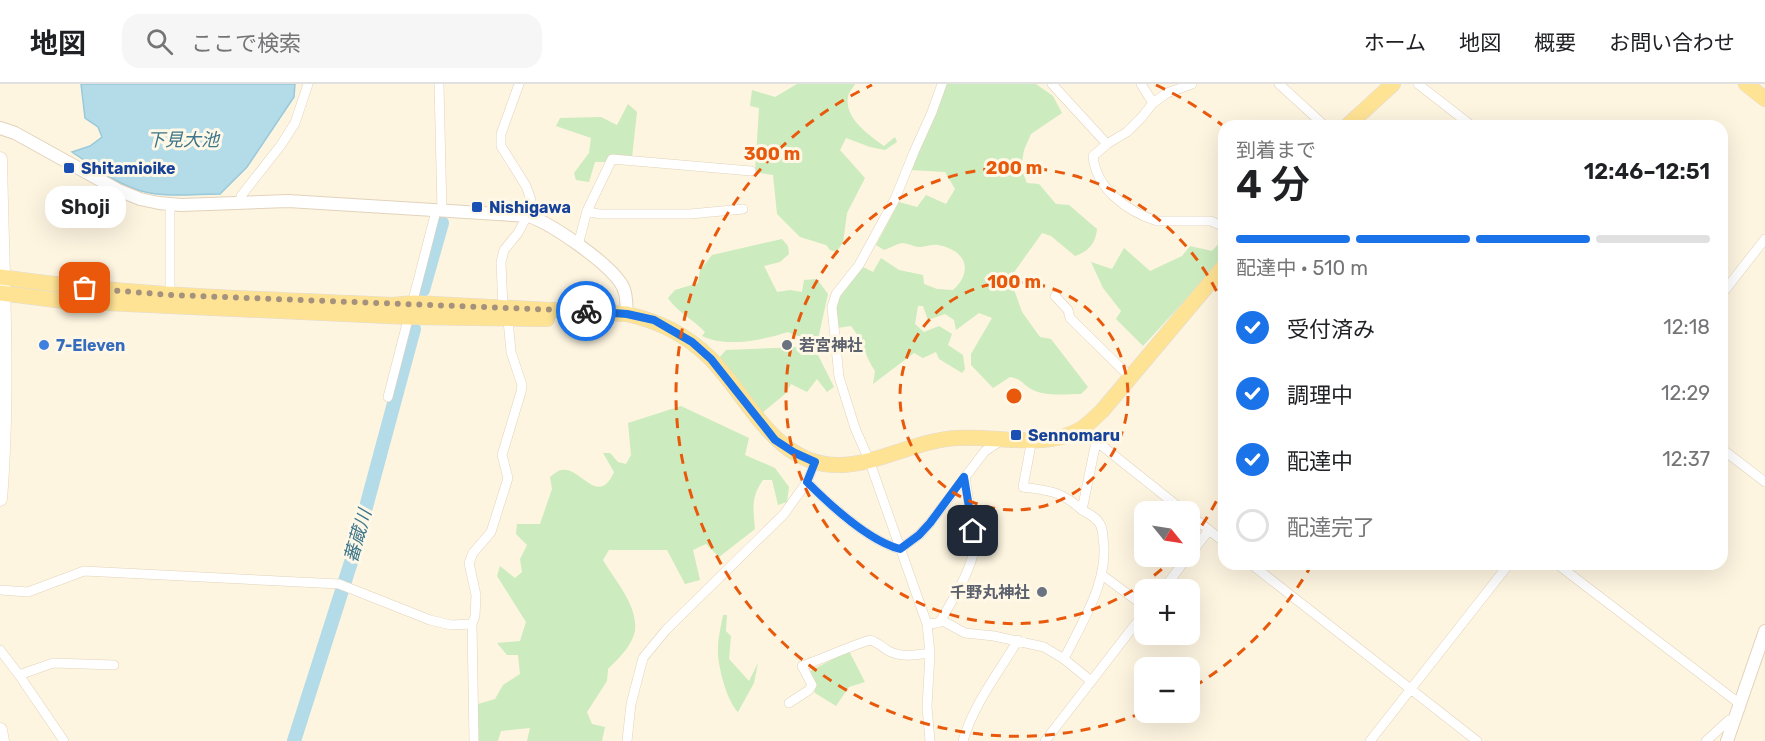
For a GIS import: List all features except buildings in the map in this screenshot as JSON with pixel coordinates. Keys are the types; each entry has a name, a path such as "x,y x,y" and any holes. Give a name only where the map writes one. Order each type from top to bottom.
{"main road":[{"path":"1354,120 1393,84"},
{"path":"1746,84 1765,99"},
{"path":"0,159 1,285 5,383 0,499"},
{"path":"1,285 64,301 506,314 627,314 654,320 692,342 711,359 775,440 815,462 842,465 956,438 1055,440 1081,429 1102,411 1218,273"},
{"path":"1,285 64,286 170,295 393,305 411,310"},
{"path":"0,730 2,741"}],"street":[{"path":"242,203 241,196 281,145 295,123 308,84"},
{"path":"388,397 439,211 439,84"},
{"path":"474,741 472,624 476,594 469,562 473,553 491,532 508,478 502,455 522,384 511,352 501,262 504,250 518,233 527,216 531,200 526,186 501,146 501,134 519,84"},
{"path":"930,741 927,707 930,653 927,624 869,460 855,428 839,377 832,308 836,294 859,265 895,199 942,84"},
{"path":"1052,84 1107,144"},
{"path":"1142,84 1153,103"},
{"path":"1192,84 1167,93 1153,103 1127,132 1093,156 1094,162 1108,191 1126,205 1157,221 1200,220 1218,224"},
{"path":"1279,84 1318,120"},
{"path":"1418,84 1464,120"},
{"path":"0,128 15,133 140,200 170,204 288,201 527,216 541,221 578,245 621,283 626,293 627,314"},
{"path":"578,245 587,211 612,159 751,171"},
{"path":"170,204 170,295"},
{"path":"587,211 599,214 690,214 743,209"},
{"path":"1728,286 1765,239"},
{"path":"1055,296 1068,310 1070,318 1130,377"},
{"path":"1081,429 1171,501"},
{"path":"900,549 919,535 930,523 985,451 1004,439"},
{"path":"1032,439 1023,487 1059,492 1093,516 1101,526 1106,553 1102,575 1088,612 1064,659"},
{"path":"1083,510 1096,442"},
{"path":"1728,453 1765,482"},
{"path":"627,741 631,704 643,658 666,630 784,514 807,482 815,462"},
{"path":"927,624 938,623 941,620 969,565 974,550 975,544 964,477"},
{"path":"807,482 833,508 888,546 900,549"},
{"path":"1200,523 1218,538"},
{"path":"1200,542 1209,530"},
{"path":"1171,579 1180,567"},
{"path":"1259,570 1477,741"},
{"path":"1370,741 1504,570"},
{"path":"1565,570 1740,705"},
{"path":"0,590 28,592 84,571 343,585 430,620 451,625 472,624"},
{"path":"1102,575 1134,599"},
{"path":"941,620 965,633 1018,640 1044,647 1064,659 1091,681"},
{"path":"1045,741 1134,626"},
{"path":"1726,741 1765,631"},
{"path":"789,703 809,690 812,685 802,666 854,645 870,640 898,654 909,656 930,653"},
{"path":"963,741 967,727 1018,640"},
{"path":"0,650 20,675 64,741"},
{"path":"1749,674 1755,669 1765,650"},
{"path":"20,675 52,663 114,665"},
{"path":"1706,741 1729,720 1734,721"}],"green space":[{"path":"797,84 855,84 848,97 848,105 854,119 884,146 895,137 897,142 885,150 846,138 840,150 865,178 847,213 843,243 836,252 830,250 826,245 800,237 777,214 773,175 755,172 759,108 750,106 752,90 775,97"},
{"path":"945,84 1036,84 1053,96 1062,113 1031,134 1024,150 1021,168 1027,183 1039,184 1056,204 1069,205 1097,229 1095,239 1084,252 1075,256 1051,236 1042,233 1010,278 1022,312 1040,337 1051,339 1088,387 1081,394 1037,392 1010,377 993,388 971,365 971,354 992,318 979,313 956,330 954,320 945,314 928,320 923,306 918,306 915,324 924,332 939,326 952,334 948,345 963,355 965,369 962,373 939,359 936,352 923,358 914,353 873,384 875,371 855,331 851,326 837,328 835,309 840,295 861,266 873,272 881,258 899,270 923,275 924,284 937,289 953,290 960,283 965,269 964,262 955,251 936,245 918,247 902,243 884,250 876,245 899,202 917,207 926,195 946,204 955,189 945,172 910,170"},
{"path":"628,104 637,112 632,157 595,162 589,182 576,180 574,173 589,153 591,138 556,126 560,118 601,117 617,125"},
{"path":"782,239 788,246 789,254 780,262 764,266 777,292 790,290 802,292 804,280 817,279 828,294 817,344 788,332 745,342 712,340 702,336 705,332 676,308 668,298 675,290 698,283 700,270 712,255"},
{"path":"1218,244 1218,265 1143,346 1116,319 1121,311 1103,288 1091,262 1112,269 1124,248 1150,271 1182,256 1190,246 1212,251"},
{"path":"798,347 818,355 834,387 827,392 817,379 807,392 791,384 785,394 762,413 718,359 726,350"},
{"path":"681,406 749,438 745,455 775,468 789,487 787,502 778,505 772,480 763,480 756,492 754,503 755,529 719,557 706,544 693,550 700,580 685,584 667,550 609,550 603,560 625,594 633,612 635,631 628,647 608,669 607,681 587,712 592,724 605,727 602,741 527,741 530,728 501,731 498,741 478,741 478,704 495,699 503,685 520,674 518,655 507,655 497,643 520,641 526,622 497,576 500,566 515,578 522,572 520,559 527,545 516,534 517,524 540,524 552,489 550,477 559,471 569,470 595,486 602,486 608,482 614,472 603,453 610,453 618,462 626,464 631,455 628,423"},
{"path":"723,615 727,615 726,631 731,636 729,659 749,681 758,663 754,683 738,712 730,700 719,664 718,645"},
{"path":"849,651 865,682 849,687 836,706 815,693 808,672"}],"water":[{"name":"下見大池","path":"81,84 295,84 294,97 247,167 220,194 180,195 151,193 132,188 105,174 72,152 90,146 102,137 98,127 85,118"}],"waterway":[{"name":"蕃蔵川","path":"423,290 442,223"},
{"name":"蕃蔵川","path":"294,741 352,559 414,329"}],"way so far":[{"path":"85,288 170,295 586,311"}],"place":[{"name":"Shitamioike","path":"69,168"},
{"name":"Nishigawa","path":"477,207"},
{"name":"Shoji","path":"85,288"},
{"name":"7-Eleven","path":"44,345"},
{"name":"若宮神社","path":"787,345"},
{"name":"Sennomaru","path":"1016,435"},
{"name":"千野丸神社","path":"1042,592"}],"route":[{"path":"586,311 627,314 654,320 692,342 711,359 775,440 815,462 807,482 833,508 888,546 900,549 919,535 964,477 973,531"}]}
